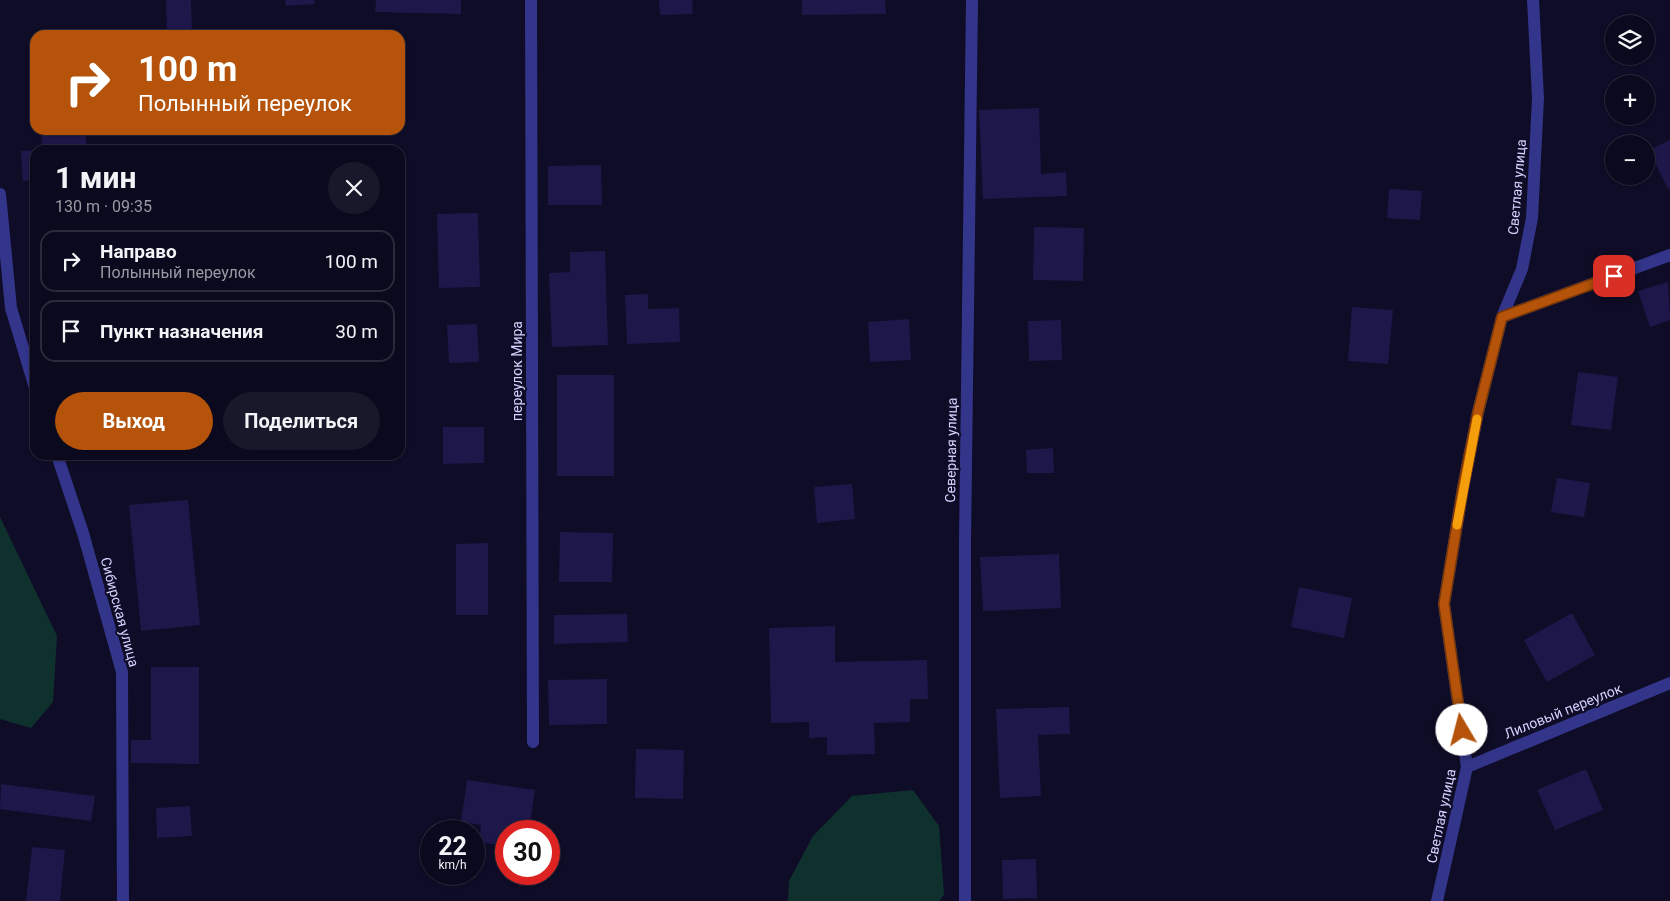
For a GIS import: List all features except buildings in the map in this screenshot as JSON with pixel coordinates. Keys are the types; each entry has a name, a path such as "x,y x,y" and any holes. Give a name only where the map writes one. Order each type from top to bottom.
{"street":[{"name":"переулок Мира","path":"531,0 534,742"},
{"name":"Северная улица","path":"965,901 965,541 972,0"},
{"name":"Светлая улица","path":"1437,901 1467,767 1444,604 1463,488 1478,412 1502,317 1522,270 1532,218 1538,98 1533,0"},
{"path":"0,194 11,308 30,371"},
{"path":"1502,317 1670,255"},
{"name":"Сибирская улица","path":"59,460 83,533 122,672 123,901"},
{"name":"Лиловый переулок","path":"1467,767 1670,683"}],"green space":[{"path":"0,517 57,636 53,702 31,728 0,719"},
{"path":"913,790 939,826 944,895 939,901 788,901 789,881 813,836 852,796"}],"slow traffic":[{"path":"1457,525 1477,419"}],"route":[{"path":"1462,730 1444,604 1463,488 1478,412 1502,317 1614,276"}]}
